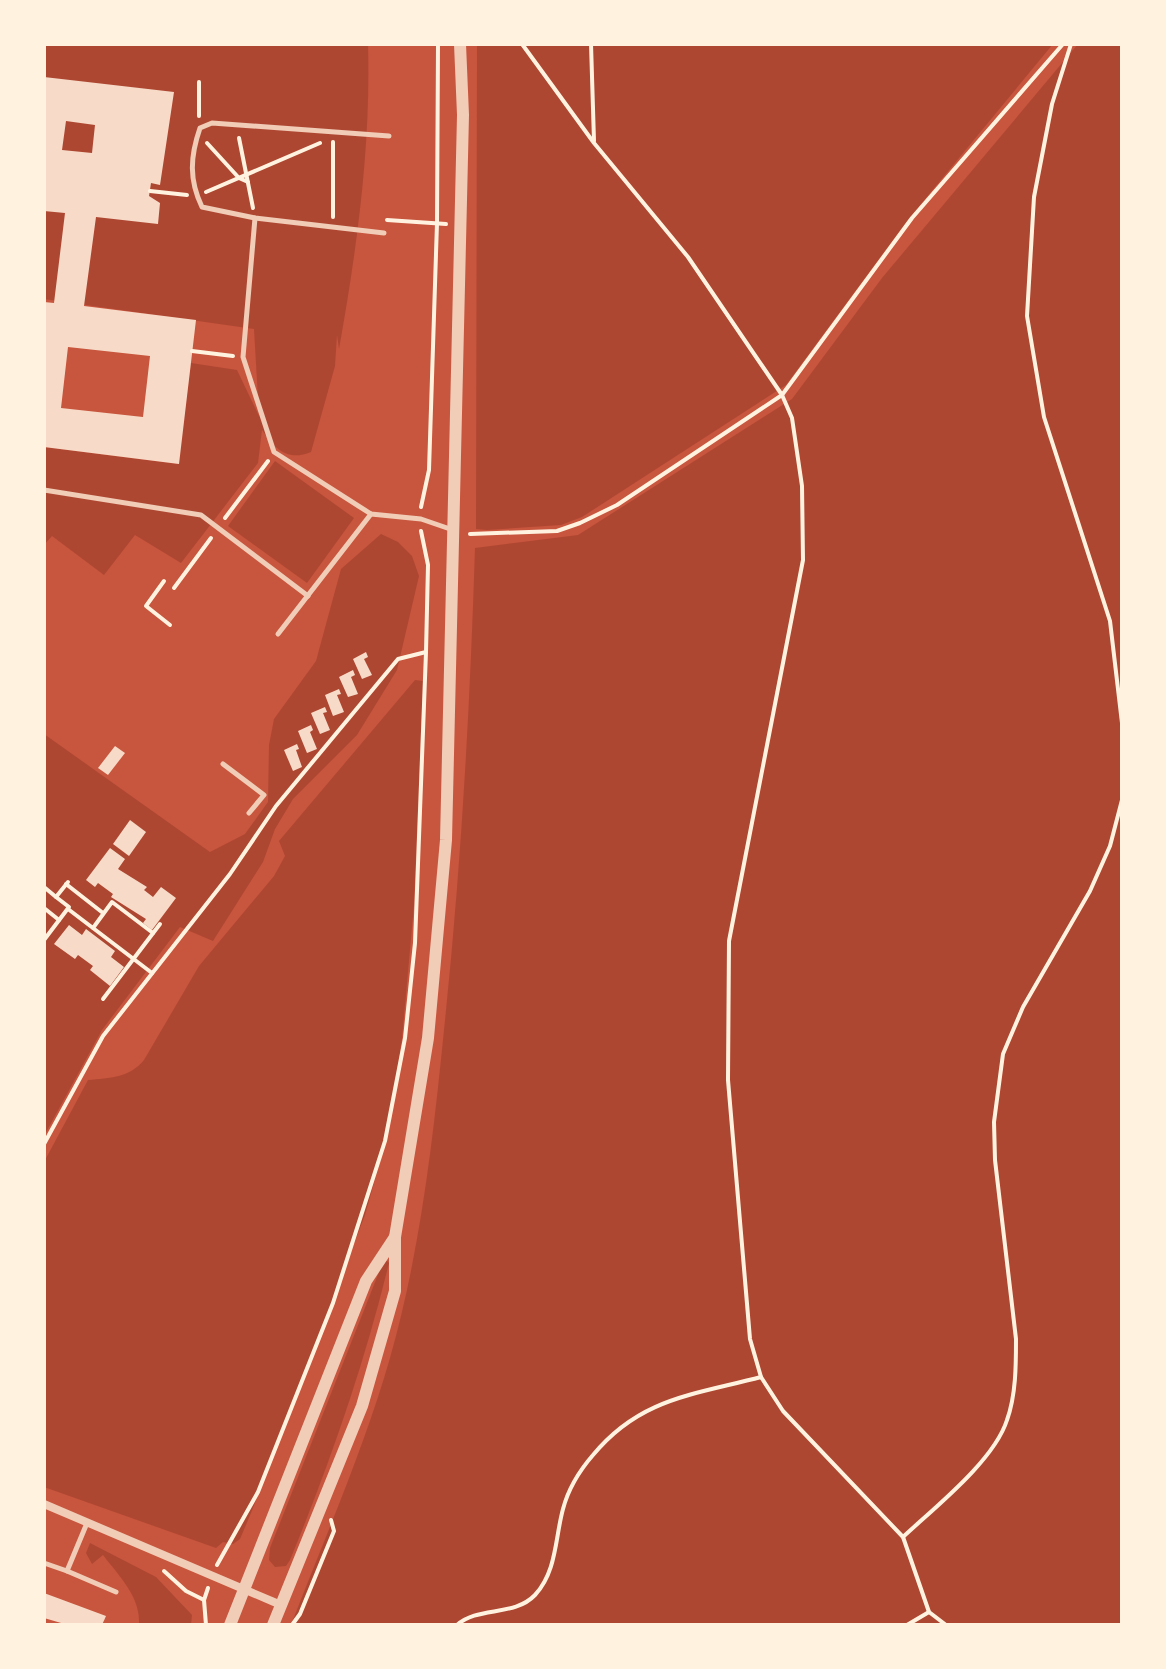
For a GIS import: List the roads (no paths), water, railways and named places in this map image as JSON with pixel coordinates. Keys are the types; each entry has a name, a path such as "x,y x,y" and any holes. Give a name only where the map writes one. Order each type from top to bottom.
{"street":[{"path":"273,1625 362,1406 395,1291 395,1237 428,1038 446,840 461,224 460,44"},
{"path":"230,1625 366,1281 395,1237"},
{"path":"44,1504 281,1605"}],"lane":[{"path":"384,233 255,218 202,207 191,185 193,149 200,128 212,123 333,135 389,136"},
{"path":"255,218 243,357 274,452 371,514 421,519 455,531"},
{"path":"44,490 201,515 308,596"},
{"path":"278,634 371,514"},
{"path":"223,764 264,795 249,813"},
{"path":"67,1571 87,1522"},
{"path":"44,1563 116,1592"}]}
